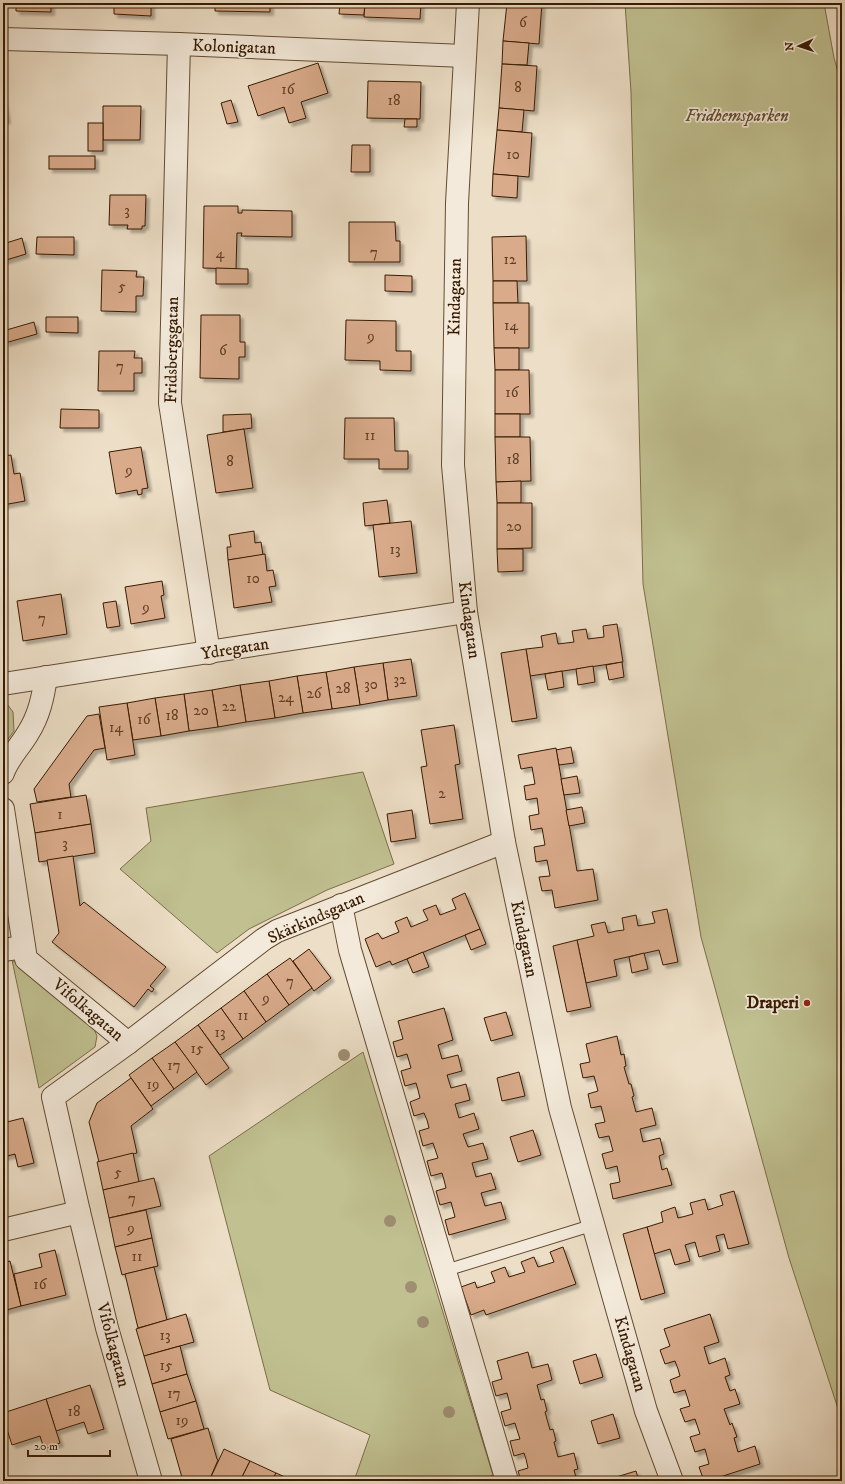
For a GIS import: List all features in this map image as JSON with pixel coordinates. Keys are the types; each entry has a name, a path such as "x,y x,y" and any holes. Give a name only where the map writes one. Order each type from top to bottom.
{"street":[{"name":"Kindagatan","path":"468,3 457,202 453,465 466,612 504,842 560,1108 646,1411 672,1481"},
{"name":"Kolonigatan","path":"3,39 179,44 464,56"},
{"name":"Fridsbergsgatan","path":"179,44 170,402 209,652"},
{"name":"Ydregatan","path":"3,684 466,612"},
{"path":"3,773 5,766 28,733 35,720 42,701 46,677"},
{"name":"Vifolkagatan","path":"3,809 13,949 128,1043 53,1097 107,1328 146,1480"},
{"name":"Skärkindsgatan","path":"128,1043 264,939 278,931 504,842"},
{"path":"341,905 350,950 507,1481"},
{"path":"3,1230 79,1212"}],"lane":[{"path":"444,1271 593,1225"}],"green space":[{"name":"Fridhemsparken","path":"625,3 824,3 834,58 842,86 842,1421 789,1258 701,937 643,584 631,92"},
{"path":"3,703 7,704 13,712 14,731 3,746"},
{"path":"363,772 394,864 327,890 249,929 217,953 120,869 151,841 146,808"},
{"path":"12,960 93,1027 97,1036 95,1047 39,1088"},
{"path":"363,1052 493,1475 477,1481 354,1481 370,1435 270,1390 209,1156"}],"building":[{"path":"16,3 51,3 51,12 16,11"},
{"path":"114,3 151,3 151,16 114,14"},
{"path":"215,3 270,3 270,12 215,11"},
{"path":"340,3 365,3 364,15 339,14"},
{"path":"365,3 421,3 420,19 364,17"},
{"path":"507,3 542,3 539,44 503,41"},
{"path":"503,41 529,43 527,65 502,64"},
{"path":"318,63 328,93 301,102 306,118 289,123 284,107 258,116 248,86"},
{"path":"502,64 537,66 534,111 499,108"},
{"path":"368,81 421,82 420,119 367,118"},
{"path":"3,98 7,120 3,121"},
{"path":"231,100 238,122 227,124 221,103"},
{"path":"103,106 141,106 140,140 103,140"},
{"path":"499,108 524,110 522,132 497,130"},
{"path":"405,119 417,119 417,127 404,127"},
{"path":"88,123 103,123 103,151 88,151"},
{"path":"497,130 532,133 529,177 493,174"},
{"path":"352,145 370,145 370,172 351,172"},
{"path":"49,156 95,156 95,169 49,169"},
{"path":"493,174 518,176 517,198 492,196"},
{"path":"110,195 146,195 145,226 142,226 142,229 127,229 128,225 109,225"},
{"path":"204,206 238,206 238,213 242,213 242,210 292,211 292,237 241,236 242,233 237,233 236,269 203,268"},
{"path":"349,222 395,222 396,241 400,241 400,262 349,262"},
{"path":"526,236 527,281 493,281 492,237"},
{"path":"37,237 74,237 74,255 36,254"},
{"path":"22,238 26,254 3,261 3,244"},
{"path":"216,268 248,269 248,284 216,284"},
{"path":"102,270 137,271 136,277 144,277 143,296 136,296 136,312 101,311"},
{"path":"385,275 412,276 412,292 385,291"},
{"path":"493,281 517,281 518,303 493,303"},
{"path":"493,303 529,303 529,348 494,348"},
{"path":"201,315 240,315 240,342 245,342 245,357 239,357 239,379 200,378"},
{"path":"46,317 78,317 78,333 46,332"},
{"path":"346,320 396,321 396,351 411,351 411,371 380,370 380,361 345,360"},
{"path":"34,322 37,334 5,343 3,331"},
{"path":"494,348 519,348 519,370 495,370"},
{"path":"99,351 135,351 134,358 142,358 142,373 134,373 134,391 98,391"},
{"path":"495,370 529,370 530,414 495,414"},
{"path":"61,409 99,410 99,428 60,428"},
{"path":"251,414 252,428 223,432 223,415"},
{"path":"495,414 520,414 520,437 495,437"},
{"path":"345,418 394,418 395,451 408,451 408,469 379,469 379,459 344,459"},
{"path":"244,429 253,488 216,493 207,435"},
{"path":"495,437 530,437 531,481 496,482"},
{"path":"141,447 148,488 142,489 142,494 138,495 137,490 116,494 109,452"},
{"path":"11,455 14,474 20,473 25,501 3,505 3,456"},
{"path":"521,481 521,503 497,503 496,482"},
{"path":"387,500 390,523 365,526 363,503"},
{"path":"497,503 532,503 532,548 497,549"},
{"path":"411,521 417,573 379,577 373,525"},
{"path":"254,531 255,543 261,542 263,555 228,560 227,547 231,547 229,535"},
{"path":"497,549 523,549 523,571 498,572"},
{"path":"265,554 267,571 273,570 276,586 269,587 272,602 234,608 228,560"},
{"path":"162,581 164,595 161,596 165,618 131,624 125,587"},
{"path":"61,594 67,634 23,641 17,601"},
{"path":"116,601 120,626 107,628 103,603"},
{"path":"617,624 623,662 530,676 526,649 543,647 541,636 556,633 558,644 574,642 572,631 586,629 588,639 604,637 603,626"},
{"path":"526,649 537,718 512,722 501,653"},
{"path":"411,659 417,696 388,700 383,663"},
{"path":"622,662 624,677 609,680 606,665"},
{"path":"383,663 388,700 360,705 354,667"},
{"path":"593,666 595,682 578,685 576,669"},
{"path":"354,667 360,705 332,709 326,672"},
{"path":"562,671 564,687 548,690 545,674"},
{"path":"326,672 332,709 303,713 297,676"},
{"path":"297,676 303,713 275,718 269,681"},
{"path":"269,681 275,718 246,722 240,685"},
{"path":"240,685 246,722 218,727 212,690"},
{"path":"212,690 218,727 189,731 184,694"},
{"path":"184,694 189,731 161,736 155,698"},
{"path":"155,698 161,736 133,740 127,703"},
{"path":"127,703 135,755 107,760 99,707"},
{"path":"99,714 105,748 94,750 69,784 71,797 37,802 34,789 87,716"},
{"path":"454,725 460,764 455,765 463,819 430,824 421,767 427,766 421,730"},
{"path":"571,747 574,763 559,765 556,750"},
{"path":"556,748 577,871 593,869 598,900 555,908 552,890 542,891 539,877 550,876 547,860 536,862 534,847 545,845 542,828 531,830 529,816 539,814 537,798 526,800 524,786 535,784 532,767 521,769 518,755"},
{"path":"577,776 580,793 564,795 561,779"},
{"path":"86,795 91,824 35,833 30,804"},
{"path":"582,807 585,823 569,826 566,810"},
{"path":"412,810 416,838 391,842 387,814"},
{"path":"91,824 95,853 39,862 35,833"},
{"path":"73,856 80,906 84,902 166,967 150,986 154,989 152,992 148,989 134,1007 52,942 59,933 47,860"},
{"path":"465,893 480,929 392,965 390,961 376,967 365,939 378,933 382,939 399,932 395,922 407,917 411,927 428,920 423,910 436,905 440,915 456,909 452,899"},
{"path":"667,909 678,962 663,965 659,950 614,960 617,976 586,983 577,940 594,936 591,925 605,922 608,933 624,930 622,918 636,915 638,926 655,923 652,912"},
{"path":"480,929 486,944 471,950 465,935"},
{"path":"577,940 591,1007 567,1012 553,946"},
{"path":"309,949 331,978 314,991 293,961"},
{"path":"423,952 429,967 413,973 407,959"},
{"path":"644,953 648,969 632,973 629,957"},
{"path":"290,958 312,988 289,1005 267,974"},
{"path":"267,974 289,1005 266,1022 244,991"},
{"path":"244,991 266,1022 243,1039 221,1008"},
{"path":"221,1008 243,1039 220,1055 198,1025"},
{"path":"444,1008 453,1040 438,1045 442,1059 458,1055 462,1071 447,1075 451,1088 466,1084 470,1100 455,1104 459,1118 474,1113 479,1129 463,1134 468,1147 483,1143 488,1159 472,1163 476,1177 491,1173 496,1189 481,1193 485,1206 501,1202 506,1219 449,1235 445,1220 455,1217 451,1202 440,1205 436,1191 446,1188 442,1173 431,1176 427,1161 438,1158 433,1143 423,1146 419,1131 429,1128 427,1120 424,1113 414,1116 410,1102 420,1098 418,1090 416,1083 405,1086 401,1071 411,1068 407,1054 397,1057 393,1042 403,1039 398,1021"},
{"path":"506,1012 513,1035 491,1041 484,1018"},
{"path":"198,1025 229,1068 206,1085 175,1042"},
{"path":"617,1036 621,1055 624,1054 626,1066 624,1067 629,1084 631,1084 634,1096 632,1097 636,1112 652,1108 656,1125 640,1129 643,1142 660,1138 664,1154 659,1156 662,1170 667,1168 672,1185 613,1199 610,1184 620,1182 617,1166 606,1169 602,1154 613,1151 609,1136 599,1138 595,1124 605,1122 601,1106 591,1108 588,1094 598,1091 594,1076 583,1078 580,1064 590,1062 586,1044"},
{"path":"175,1042 197,1072 174,1089 152,1058"},
{"path":"152,1058 174,1089 151,1106 129,1075"},
{"path":"519,1072 525,1096 502,1101 497,1078"},
{"path":"131,1078 153,1109 131,1126 137,1153 99,1162 89,1122 97,1103"},
{"path":"23,1118 34,1163 18,1167 15,1154 3,1157 3,1123"},
{"path":"533,1130 541,1155 518,1162 510,1137"},
{"path":"133,1153 139,1182 103,1190 97,1162"},
{"path":"154,1178 161,1206 109,1218 103,1190"},
{"path":"734,1191 749,1244 728,1249 724,1234 716,1236 720,1251 699,1257 695,1242 685,1245 690,1261 675,1265 670,1249 654,1254 647,1227 663,1222 661,1212 675,1207 678,1218 693,1214 690,1203 705,1199 708,1210 723,1205 720,1195"},
{"path":"146,1210 152,1238 115,1247 109,1218"},
{"path":"647,1227 665,1293 641,1300 623,1234"},
{"path":"152,1238 158,1266 122,1275 115,1247"},
{"path":"563,1247 576,1284 486,1315 484,1310 471,1315 461,1287 475,1282 477,1288 495,1282 491,1272 505,1267 509,1277 525,1272 521,1262 534,1257 538,1267 554,1262 550,1252"},
{"path":"55,1250 66,1295 21,1306 14,1274 42,1267 39,1254"},
{"path":"10,1261 21,1306 3,1311 3,1263"},
{"path":"154,1267 167,1320 138,1328 125,1274"},
{"path":"186,1314 194,1342 144,1356 136,1329"},
{"path":"710,1314 719,1342 704,1347 709,1364 725,1358 730,1375 725,1377 730,1391 735,1389 740,1404 724,1409 730,1425 732,1423 737,1437 734,1438 738,1452 755,1446 760,1464 704,1481 699,1467 709,1464 705,1449 695,1452 690,1437 700,1434 695,1419 685,1422 680,1409 690,1406 685,1390 674,1393 670,1380 680,1376 678,1369 675,1361 665,1364 660,1350 670,1346 664,1329"},
{"path":"180,1346 187,1374 152,1384 144,1356"},
{"path":"528,1352 532,1368 548,1364 552,1380 537,1385 541,1400 544,1399 547,1411 545,1412 550,1430 553,1429 556,1441 554,1442 558,1457 574,1453 578,1469 574,1470 577,1481 521,1481 518,1471 528,1468 524,1453 514,1456 510,1441 520,1439 515,1423 505,1426 501,1412 511,1409 507,1393 496,1396 492,1382 502,1379 497,1361"},
{"path":"596,1354 603,1377 580,1384 573,1361"},
{"path":"187,1374 196,1401 160,1412 152,1384"},
{"path":"90,1385 104,1429 88,1434 84,1422 56,1431 46,1399"},
{"path":"46,1399 60,1443 44,1449 40,1436 12,1445 3,1413"},
{"path":"196,1401 204,1429 168,1439 160,1412"},
{"path":"613,1414 620,1438 598,1444 591,1421"},
{"path":"208,1428 218,1460 209,1481 183,1481 171,1439"},
{"path":"224,1449 250,1461 240,1481 209,1481"},
{"path":"250,1461 276,1473 272,1481 240,1481"},
{"path":"636,1471 639,1481 614,1481 613,1478"},
{"path":"276,1473 294,1481 272,1481"}],"place":[{"name":"Draperi","path":"807,1003"}]}
